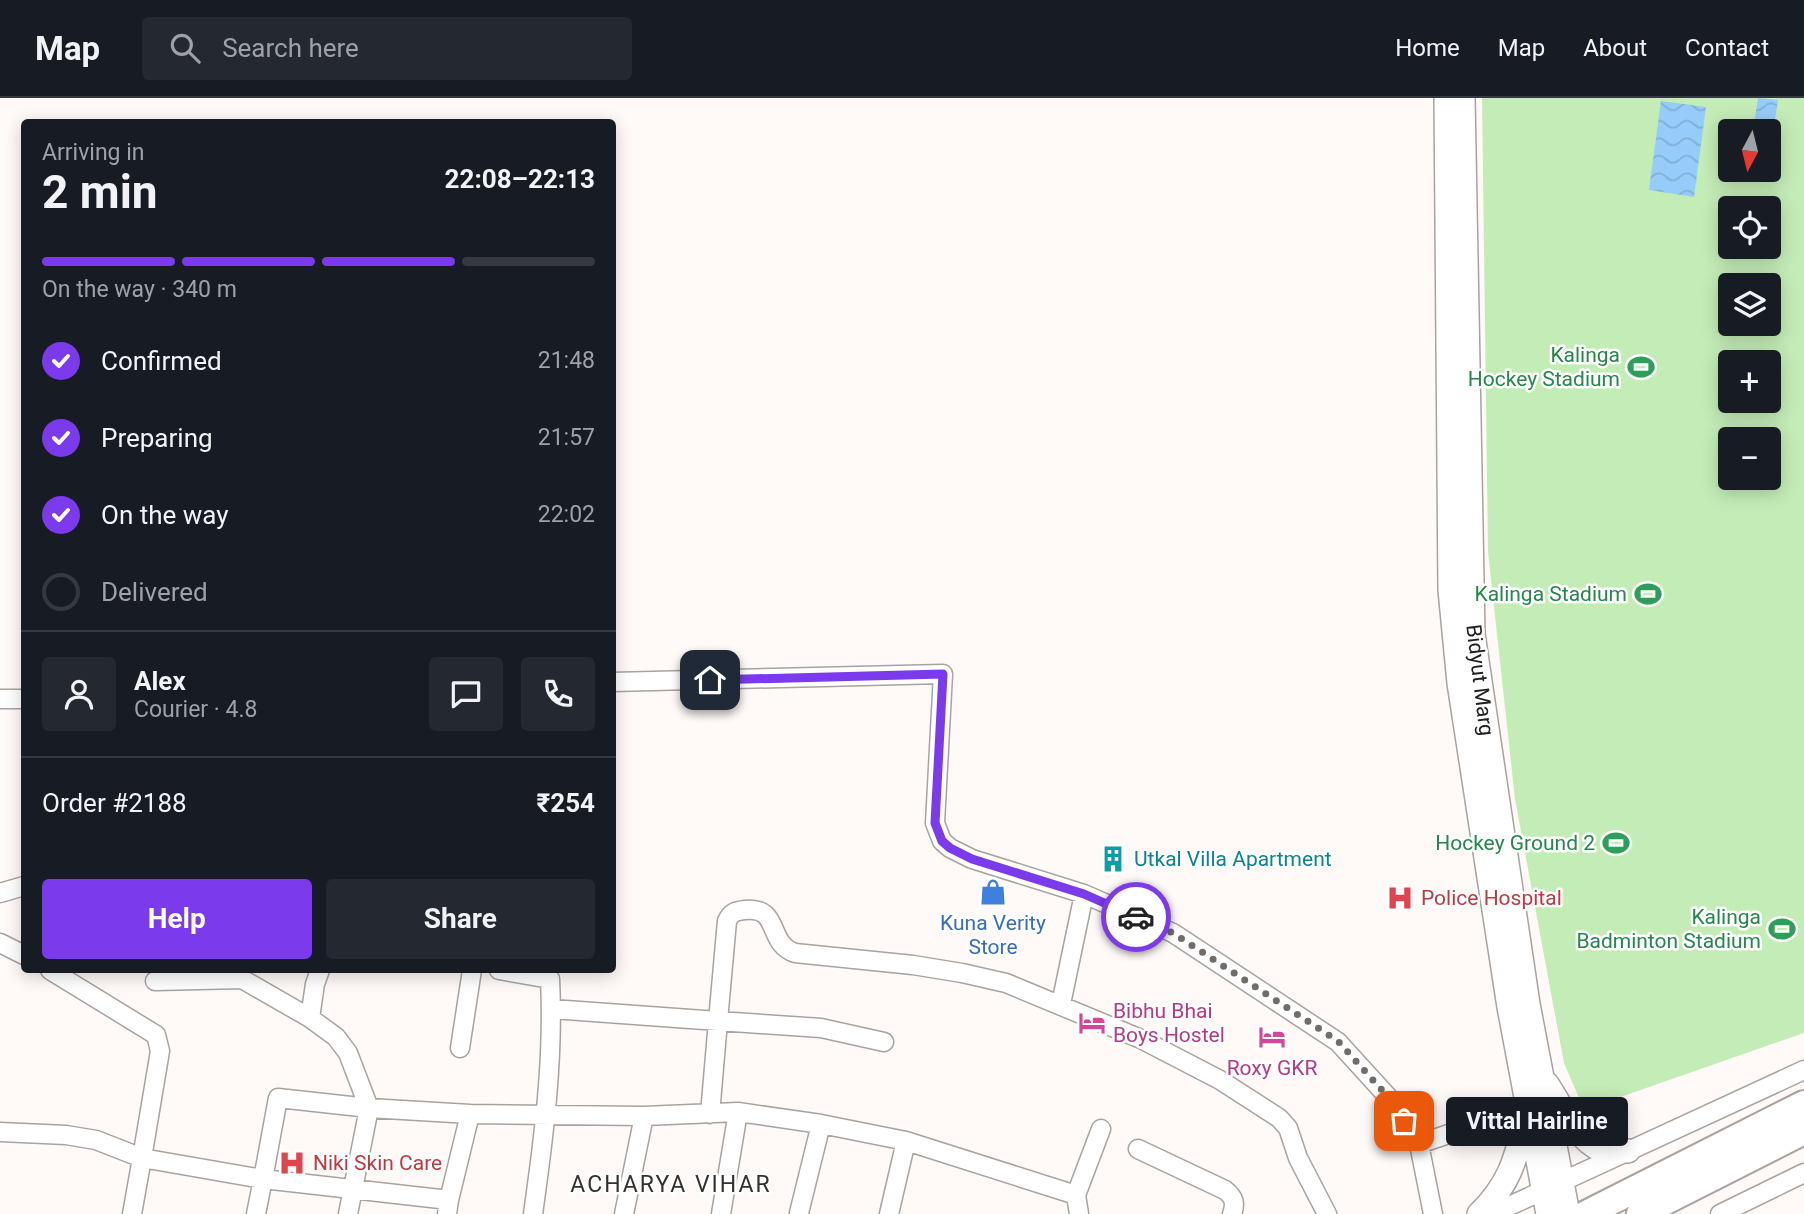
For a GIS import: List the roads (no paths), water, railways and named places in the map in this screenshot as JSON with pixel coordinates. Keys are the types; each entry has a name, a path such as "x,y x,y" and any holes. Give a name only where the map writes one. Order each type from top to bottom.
{"highway":[{"path":"1586,1214 1804,1104"},
{"path":"1640,1214 1804,1131"}],"main road":[{"name":"Bidyut Marg","path":"1446,98 1450,590 1459,682 1509,1007 1529,1107 1553,1185 1568,1214"},
{"name":"Bidyut Marg","path":"1463,98 1473,634 1528,1004 1542,1075 1553,1185 1548,1214"},
{"path":"1542,1075 1577,1131 1591,1144 1600,1149 1628,1151"},
{"path":"1479,1214 1512,1171 1529,1107"}],"street":[{"path":"616,682 943,674 935,823 942,841 972,859 1084,894 1173,933 1338,1041 1389,1098 1419,1144 1431,1208"},
{"path":"0,699 21,699"},
{"path":"0,893 21,887"},
{"path":"1061,1004 1084,894"},
{"path":"710,1114 727,921 736,911 757,909 767,915 781,945 795,953 913,965 1006,983 1141,1039 1220,1080 1279,1118 1288,1128 1292,1144 1326,1214"},
{"path":"0,943 21,954"},
{"path":"55,973 156,1035 160,1051 132,1214"},
{"path":"310,1018 319,973"},
{"path":"460,1048 472,973"},
{"path":"516,973 550,979 552,1009 547,1115 533,1214"},
{"path":"155,981 240,974 336,1037 348,1053 369,1108 348,1214"},
{"path":"552,1009 821,1028 884,1042"},
{"path":"1492,1214 1804,1070"},
{"path":"256,1214 278,1098 369,1108 470,1114 644,1116 738,1112 821,1124 906,1141 1076,1195"},
{"path":"1419,1144 1529,1107"},
{"path":"721,1214 738,1112"},
{"path":"0,1132 66,1135 96,1140 142,1158 448,1207 470,1114"},
{"path":"624,1214 644,1116"},
{"path":"799,1213 821,1124"},
{"path":"1079,1214 1076,1195 1101,1129"},
{"path":"889,1214 906,1141"},
{"path":"1138,1149 1225,1190 1232,1195 1235,1203 1232,1214"},
{"path":"1720,1214 1804,1173"}],"water":[{"path":"1758,98 1778,100 1775,119 1755,119"},
{"path":"1661,101 1706,107 1694,197 1649,190"}],"place":[{"name":"Kalinga Hockey Stadium","path":"1641,367"},
{"name":"Kalinga Stadium","path":"1648,594"},
{"name":"Hockey Ground 2","path":"1616,843"},
{"name":"Utkal Villa Apartment","path":"1113,859"},
{"name":"Kuna Verity Store","path":"993,892"},
{"name":"Police Hospital","path":"1400,898"},
{"name":"Kalinga Badminton Stadium","path":"1782,929"},
{"name":"Bibhu Bhai Boys Hostel","path":"1092,1023"},
{"name":"Roxy GKR","path":"1272,1037"},
{"name":"Vittal Hairline","path":"1404,1121"},
{"name":"Niki Skin Care","path":"292,1163"}],"district":[{"name":"ACHARYA VIHAR","path":"671,1184"}]}
